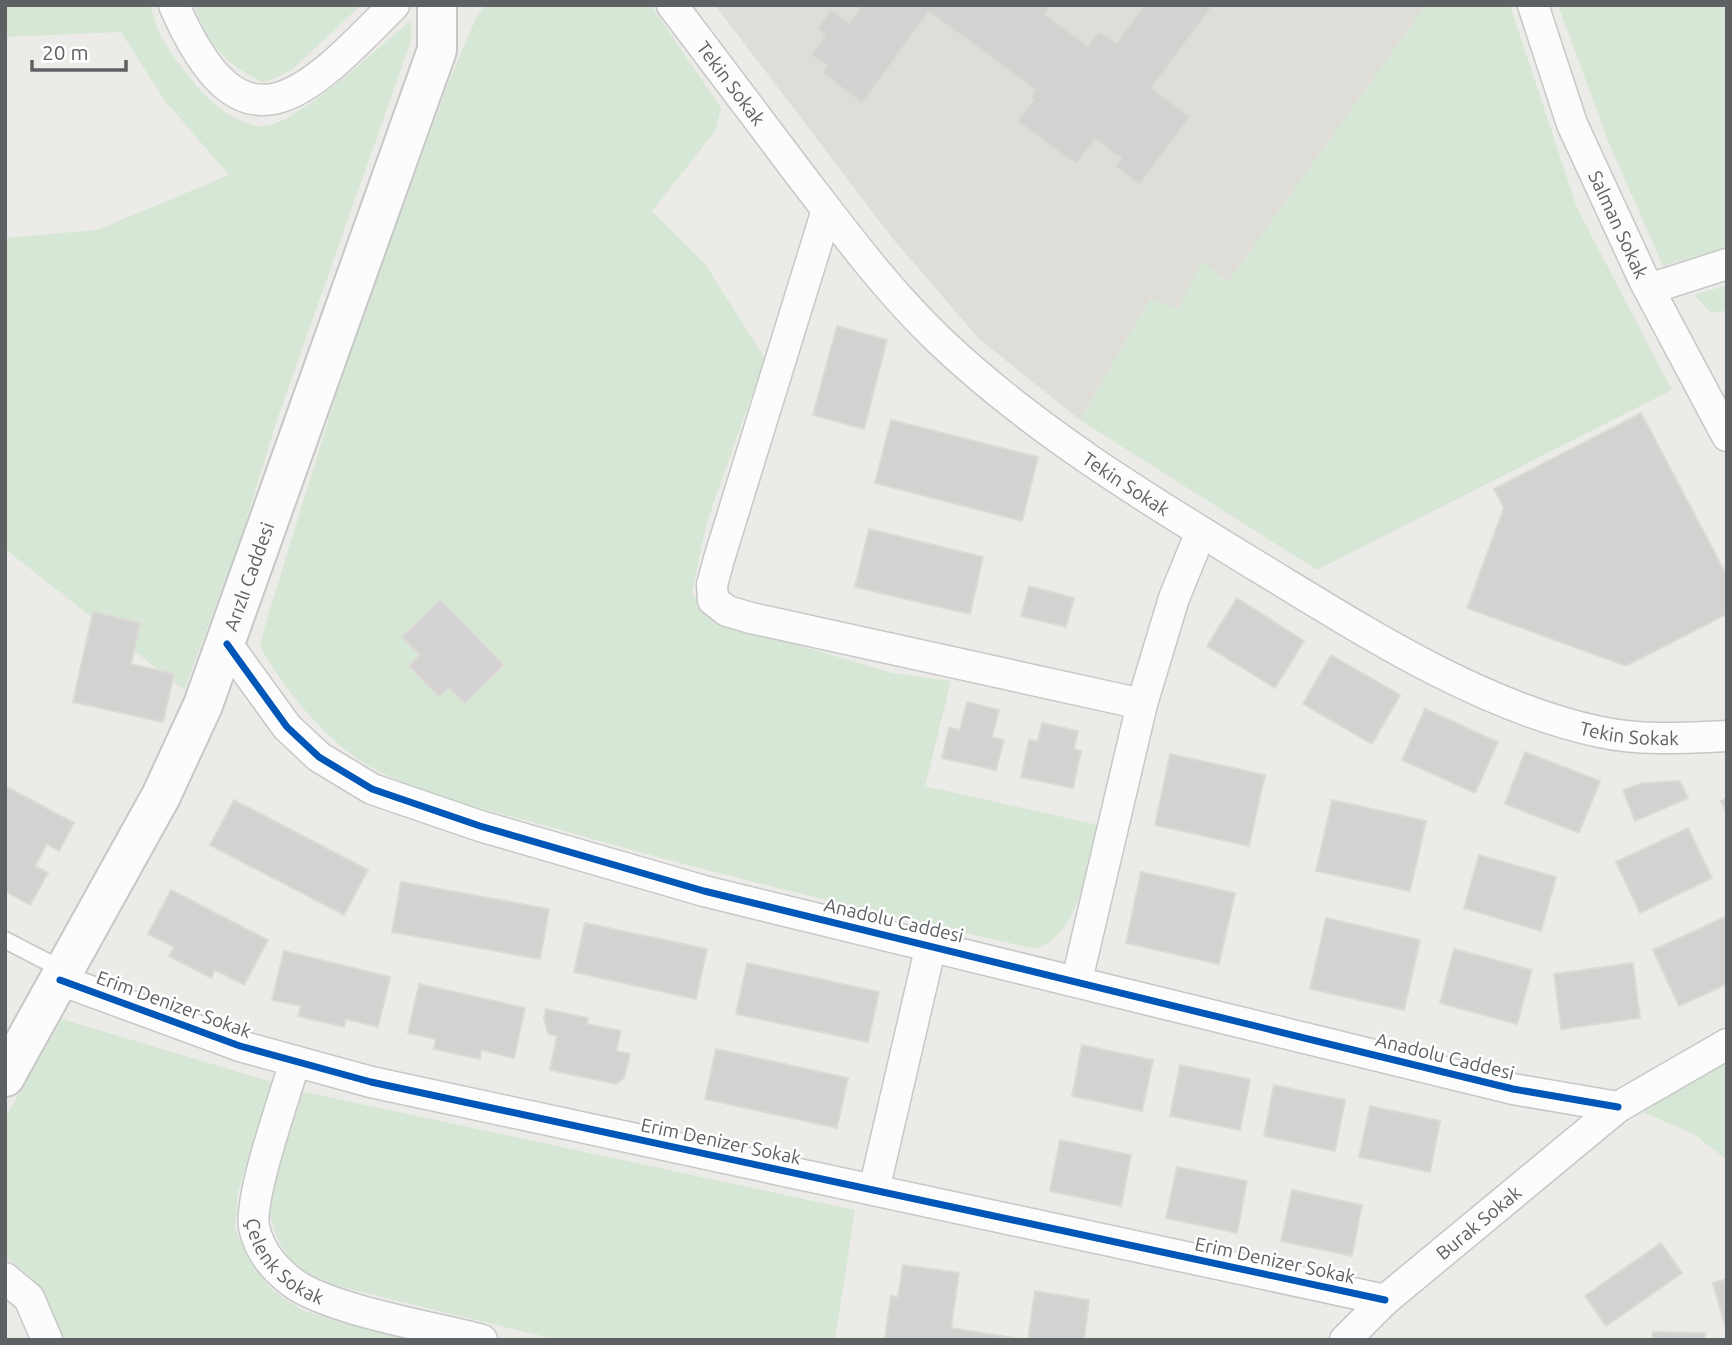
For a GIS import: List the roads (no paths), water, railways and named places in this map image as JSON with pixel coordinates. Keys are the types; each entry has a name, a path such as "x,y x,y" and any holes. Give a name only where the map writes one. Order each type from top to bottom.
{"street":[{"path":"174,5 190,42 213,75 235,93 256,102 283,99 310,83 394,5"},
{"name":"Arızlı Caddesi","path":"5,1077 161,796 203,705 437,50 437,5"},
{"path":"437,50 455,5"},
{"name":"Tekin Sokak","path":"672,5 827,210 894,292 938,339 1052,433 1201,532 1336,614 1440,671 1525,708 1602,732 1662,739 1727,736"},
{"name":"Salman Sokak","path":"1532,5 1572,124 1649,289 1727,436"},
{"path":"827,210 719,559 712,585 713,600 727,611 751,618 1142,704"},
{"path":"1649,289 1727,264"},
{"path":"1077,980 1142,704 1174,598 1201,532"},
{"name":"Anadolu Caddesi","path":"227,644 287,727 319,757 372,789 480,826 704,891 1077,980 1513,1089 1618,1107"},
{"path":"874,1190 932,945"},
{"name":"Erim Denizer Sokak","path":"63,975 240,1046 371,1082 1385,1300"},
{"path":"1618,1107 1727,1044"},
{"name":"Çelenk Sokak","path":"295,1061 257,1194 254,1225 264,1254 293,1283 329,1300 482,1340"},
{"name":"Burak Sokak","path":"1345,1340 1385,1300 1618,1107"},
{"path":"5,1278 29,1298 47,1340"}],"lane":[{"path":"5,940 63,975"}]}
